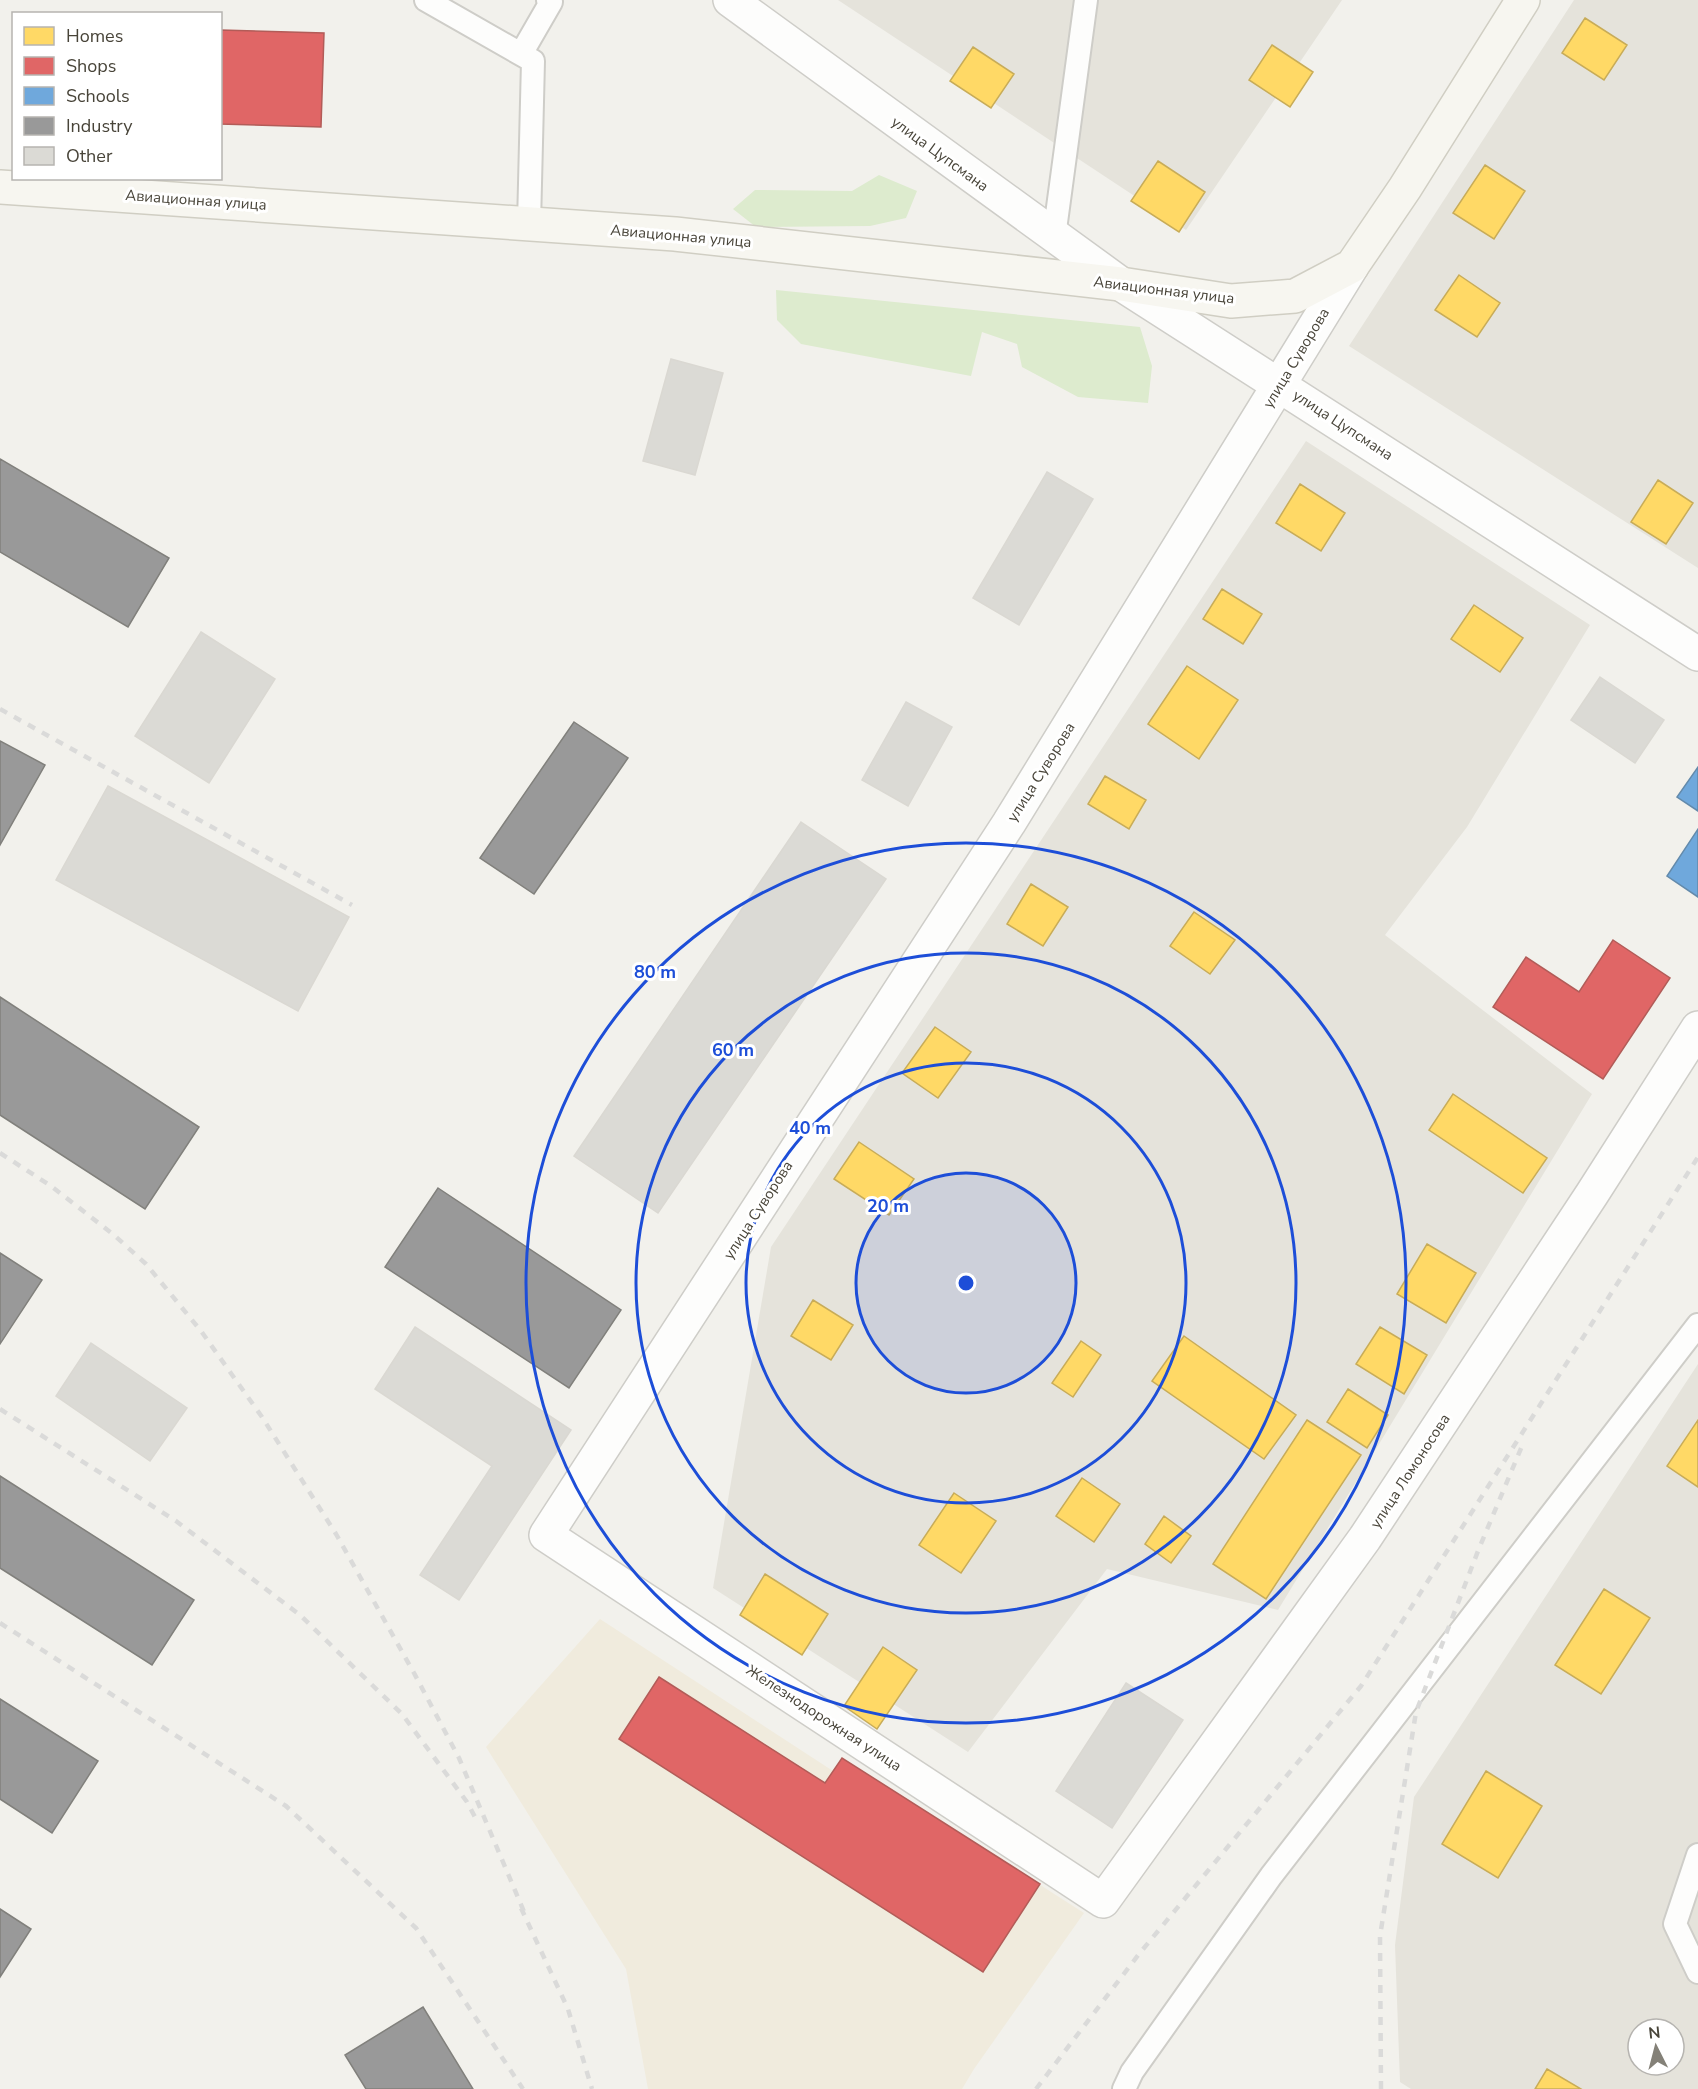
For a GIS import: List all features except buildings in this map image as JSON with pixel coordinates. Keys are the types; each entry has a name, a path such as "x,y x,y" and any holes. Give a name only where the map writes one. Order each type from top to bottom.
{"main road":[{"name":"улица Суворова","path":"1352,266 1405,188 1523,0"},
{"name":"Авиационная улица","path":"0,187 675,234 1121,284 1231,301 1295,296 1352,266"}],"street":[{"name":"улица Цупсмана","path":"730,0 1121,284 1698,654"},
{"name":"улица Суворова","path":"546,1535 1009,823 1352,266"},
{"name":"улица Ломоносова","path":"1103,1901 1365,1538 1586,1203 1698,1028"},
{"name":"Железнодорожная улица","path":"546,1535 1103,1901"}],"lane":[{"path":"426,0 533,62 529,224"},
{"path":"520,54 551,2 548,0"},
{"path":"1054,237 1086,0"},
{"path":"1124,2089 1132,2072 1271,1876 1698,1325"},
{"path":"1698,1855 1675,1924 1698,1972"}],"shaded area":[{"path":"838,0 1342,0 1186,230"},
{"path":"1574,0 1698,0 1698,568 1349,346"},
{"path":"1306,441 1590,625 1467,827 1385,935 1592,1094 1278,1610 1107,1569 968,1752 713,1588 771,1247"},
{"path":"1698,1364 1698,2089 1411,2089 1400,2082 1395,1945 1414,1797"},
{"path":"600,1619 833,1771 842,1758 1084,1913 962,2089 648,2089 626,1969 486,1747"}],"green space":[{"path":"879,175 917,191 906,218 870,226 756,227 733,209 755,190 852,191"},
{"path":"776,290 1140,327 1152,366 1148,403 1078,397 1022,367 1017,344 982,332 971,376 801,344 777,320"}],"railway":[{"path":"0,709 352,905"},
{"path":"0,1153 51,1186 114,1235 146,1264 201,1331 262,1417 336,1534 459,1758 525,1914"},
{"path":"1036,2089 1139,1954 1361,1686 1698,1157"},
{"path":"0,1409 176,1521 300,1615 402,1714 467,1802 475,1817"},
{"path":"1381,2089 1380,1936 1416,1712 1478,1551 1522,1446"},
{"path":"0,1623 286,1806 416,1928 523,2089"},
{"path":"521,1908 568,2009 592,2089"}]}
